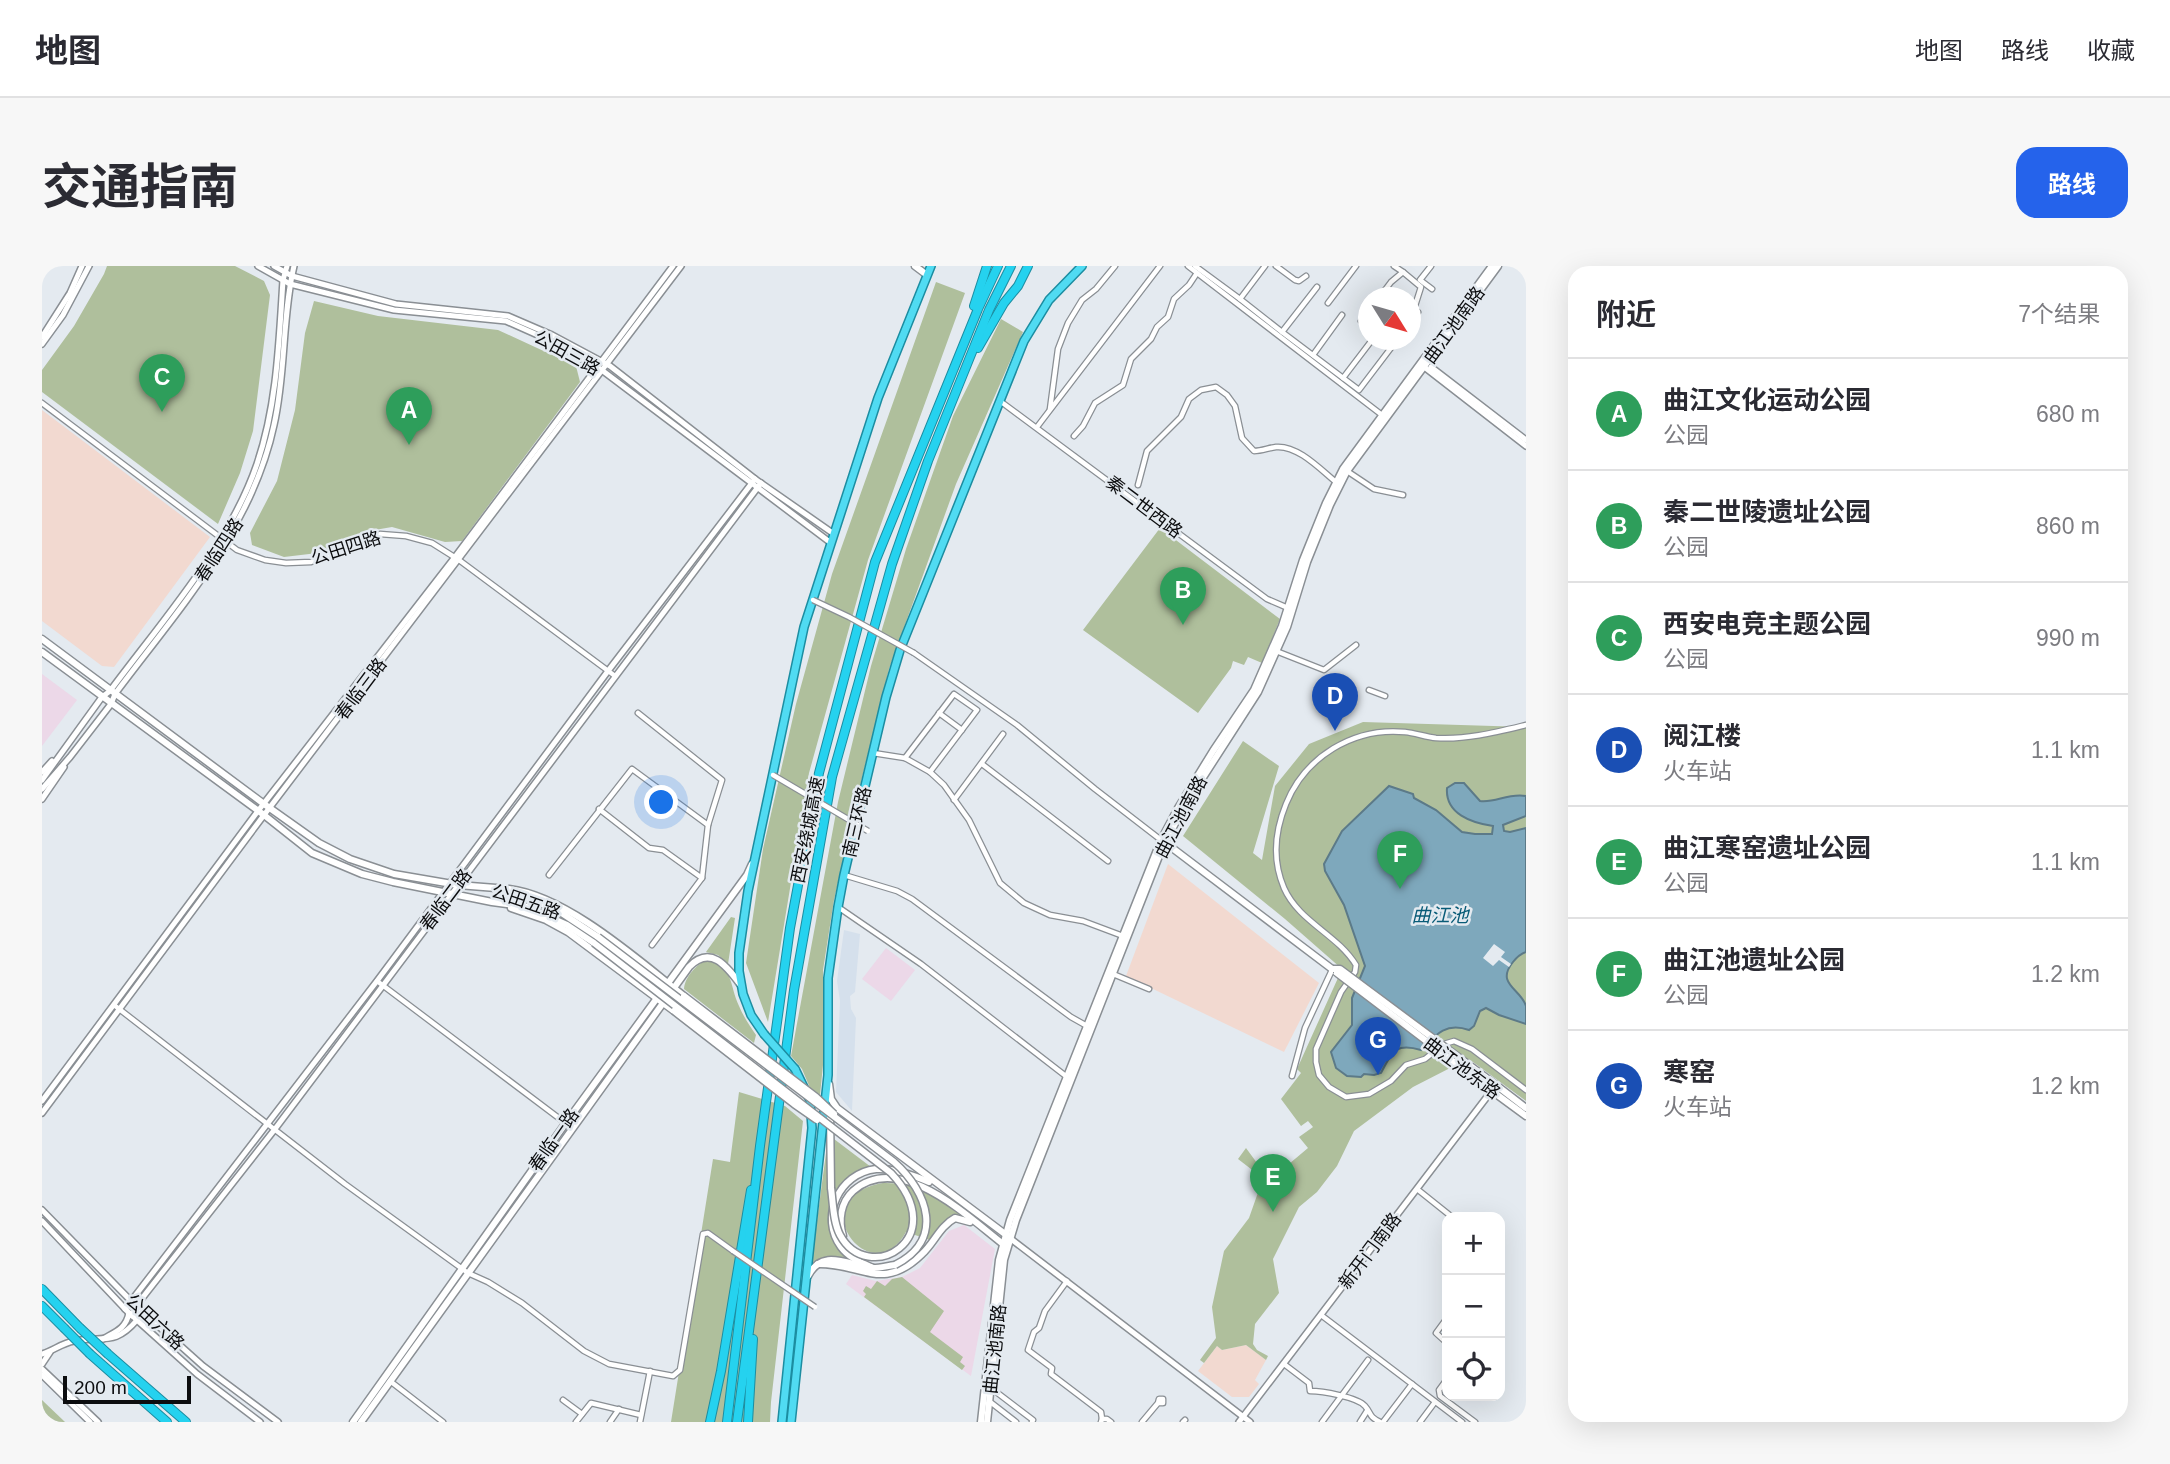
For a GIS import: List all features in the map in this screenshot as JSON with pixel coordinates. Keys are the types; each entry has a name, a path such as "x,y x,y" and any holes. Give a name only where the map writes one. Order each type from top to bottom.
{"highway":[{"path":"782,1422 812,1128 810,1100 794,1069 751,1015 740,984 739,953 755,859 804,627 878,398 931,266"},
{"path":"925,441 946,374 987,266"},
{"name":"西安绕城高速","path":"727,1422 760,1146 790,928 819,773 875,562 998,266"},
{"name":"西安绕城高速","path":"737,1422 794,990 832,778 892,564 928,461 989,310 1011,266"},
{"path":"945,417 980,345 1028,266"},
{"name":"南三环路","path":"791,1422 828,1075 828,978 844,875 873,753 900,650 1024,341 1049,300 1082,266"},
{"path":"712,1422 746,1212 760,1146"},
{"path":"748,1422 757,1273"},
{"path":"42,1289 108,1354 186,1422"},
{"path":"42,1306 90,1354 167,1422"}],"main road":[{"path":"915,266 927,275"},
{"name":"曲江池南路","path":"1164,841 1258,692 1276,651 1307,562 1348,471 1492,266"},
{"name":"曲江池南路","path":"987,1422 1004,1261 1009,1237 1087,1026 1178,808 1254,690 1290,608 1303,560 1343,469 1498,266"},
{"name":"公田五路","path":"42,639 319,843 350,859 394,874 496,888 554,908 854,1131 894,1162 912,1180 926,1210 923,1240 906,1259 895,1265 873,1268"},
{"name":"公田五路","path":"42,652 312,853 362,873 492,902 527,906 596,940 891,1172 905,1190 914,1214 907,1241 900,1249 888,1254 869,1256 859,1253 847,1244"},
{"name":"曲江池东路","path":"1164,841 1335,971 1494,1088 1526,1108"},
{"name":"春临一路","path":"365,1421 565,1124 747,875 755,859"},
{"path":"496,888 522,891 558,905 592,926 816,1097 854,1131"},
{"path":"492,902 557,926 674,1011 794,1104 837,1132"},
{"name":"曲江池南路","path":"1069,1078 1125,936"},
{"name":"春临一路","path":"353,1422 692,963 708,957 720,961 740,984"},
{"path":"828,1075 831,1099 831,1188 838,1233 847,1244"},
{"name":"曲江池东路","path":"1494,1088 1526,1116"},
{"path":"831,1099 837,1108 1009,1237"},
{"path":"873,1268 849,1256 834,1233 831,1215 833,1205 844,1186 867,1171 888,1169 914,1175 947,1192"},
{"path":"847,1244 840,1229 841,1213 848,1198 860,1186 883,1179 899,1179 917,1184 939,1195 1003,1244"},
{"path":"818,1264 837,1265 872,1274 892,1273 908,1267 924,1253 947,1223 955,1218 981,1227"},
{"name":"曲江池南路","path":"981,1422 999,1260 1003,1244 1009,1237"},
{"path":"805,1281 818,1264 833,1259 873,1268"}],"street":[{"path":"42,337 70,293 82,266"},
{"path":"42,344 63,315 89,266"},
{"name":"公田三路","path":"258,266 290,284 394,310 506,321 549,340 600,370 756,483 834,534"},
{"name":"公田三路","path":"274,266 286,269 292,276 396,304 508,316 552,335 605,363 831,543"},
{"name":"春临四路","path":"42,780 102,697 112,692 224,540 248,502 263,466 274,426 282,385 290,284 295,266"},
{"name":"春临三路","path":"261,813 270,808 600,370 673,266"},
{"name":"春临三路","path":"605,363 681,266"},
{"path":"1050,410 1058,349 1068,323 1082,300 1096,289 1115,266"},
{"path":"1037,427 1160,266"},
{"path":"1188,266 1198,268 1359,390 1389,350"},
{"path":"1240,299 1265,266"},
{"path":"1276,266 1299,281 1306,276"},
{"path":"1284,272 1289,266"},
{"path":"1328,303 1356,266"},
{"path":"1394,266 1421,287"},
{"path":"1431,266 1420,280 1432,289"},
{"path":"1198,268 1382,415"},
{"path":"1074,436 1095,403 1123,385 1131,359 1168,317 1174,299 1189,285 1198,268"},
{"name":"春临四路","path":"224,540 252,476 268,424 275,384 286,269"},
{"path":"1387,287 1403,272"},
{"path":"1282,332 1317,287"},
{"path":"1312,355 1342,315"},
{"path":"1343,378 1364,350"},
{"path":"1424,364 1526,440"},
{"path":"1424,364 1526,446"},
{"path":"1138,485 1147,452 1181,417 1189,399 1201,390 1216,387 1227,395 1235,406 1242,438 1254,451 1266,451 1276,447 1297,452 1336,483"},
{"name":"秦二世西路","path":"999,400 1267,599 1290,608"},
{"name":"公田四路","path":"42,403 237,550 265,560 311,562 380,534 407,536 432,543 615,676"},
{"path":"1348,471 1374,489 1403,495"},
{"name":"春临二路","path":"455,884 608,671 756,483"},
{"name":"春临二路","path":"131,1315 134,1304 268,1125 615,676 756,483"},
{"name":"春临三路","path":"42,1113 261,813 264,803 457,559"},
{"path":"813,600 914,653 1017,725 1164,841"},
{"path":"1276,651 1324,670 1356,645"},
{"path":"1370,690 1385,696"},
{"name":"春临四路","path":"42,789 111,704 112,692"},
{"path":"905,758 954,694 976,710 930,772"},
{"path":"638,713 722,780 708,825 702,878 652,946"},
{"path":"939,713 962,730"},
{"path":"1526,725 1470,737 1437,738 1404,732 1385,732 1339,743 1318,758 1294,787 1280,820 1276,838 1280,875 1290,899 1306,919 1341,946 1356,965 1355,972 1341,992 1316,1049 1317,1068 1325,1084 1346,1097 1369,1094 1391,1081 1406,1065 1425,1059 1444,1044 1454,1041 1469,1047 1526,1090"},
{"path":"954,800 1003,734"},
{"path":"42,772 62,751"},
{"path":"873,753 905,758 930,772 944,785 968,820 1000,883 1024,902 1050,915 1083,921 1125,936"},
{"path":"42,799 70,757"},
{"path":"982,764 1108,861"},
{"path":"549,875 632,769 708,825"},
{"path":"773,775 868,831"},
{"path":"599,809 649,848 663,850 702,878"},
{"path":"844,875 897,891 912,899 1071,1017 1087,1026"},
{"path":"838,907 920,964 1069,1078"},
{"path":"1292,1076 1305,1028 1335,971"},
{"path":"1112,974 1149,989"},
{"path":"380,983 572,1129"},
{"name":"春临二路","path":"131,1315 134,1304 275,1129 380,983"},
{"path":"117,1007 268,1125 465,1271 522,1303 584,1351 609,1364 673,1376 680,1370 703,1234 708,1233 815,1307"},
{"name":"春临三路","path":"42,1101 117,1007"},
{"name":"新开门南路","path":"1241,1420 1494,1088"},
{"path":"1416,1189 1446,1212"},
{"name":"公田六路","path":"42,1210 134,1304 203,1366 278,1422"},
{"name":"公田六路","path":"42,1221 131,1315 197,1374 260,1422"},
{"path":"1009,1237 1241,1420 1250,1422"},
{"path":"1067,1281 1045,1311 1028,1350 1052,1368 1051,1374 1101,1412 1101,1421 1107,1419 1111,1422"},
{"path":"102,1339 123,1327 131,1315"},
{"path":"42,1354 71,1341 120,1336 131,1315"},
{"path":"1321,1315 1462,1422"},
{"path":"1442,1325 1436,1333 1442,1338"},
{"path":"53,1350 42,1368 42,1376 90,1422"},
{"path":"1322,1422 1368,1360"},
{"path":"1284,1364 1309,1383 1310,1391 1355,1400 1364,1405 1370,1417 1381,1422 1412,1384"},
{"path":"42,1368 98,1422"},
{"path":"640,1422 650,1371"},
{"path":"390,1381 443,1422"},
{"path":"991,1388 1033,1420 1032,1422"},
{"path":"563,1400 582,1414"},
{"path":"989,1401 1017,1422"},
{"path":"1447,1401 1475,1422"},
{"path":"576,1422 591,1402 641,1415"},
{"path":"1420,1422 1435,1402"},
{"path":"1142,1422 1158,1403"},
{"path":"610,1422 620,1409"},
{"path":"1360,1422 1367,1411"}],"shaded area":[{"path":"42,410 210,537 114,667 102,666 42,621"},
{"path":"42,674 77,700 42,746"},
{"path":"1168,864 1319,983 1284,1052 1126,976"},
{"path":"844,930 860,934 855,992 850,996 851,1009 856,1018 852,1111 836,1092 840,1001 837,981"},
{"path":"886,948 915,970 891,1001 862,979"},
{"path":"964,1225 995,1249 971,1376 846,1284 852,1275 876,1281 902,1277 920,1268 949,1231"},
{"path":"1246,1345 1266,1360 1255,1380 1259,1384 1249,1397 1232,1397 1198,1371 1217,1346 1222,1350"}],"green space":[{"path":"107,266 235,266 264,281 270,295 253,431 240,473 218,524 42,392 42,370 74,326"},
{"path":"936,282 965,293 868,560 809,773 768,1022 746,963 763,849 796,704 832,574"},
{"path":"314,301 378,316 498,330 576,366 580,382 462,541 445,542 392,527 363,532 326,552 284,557 252,545 250,533 277,481 295,410 305,333"},
{"path":"1001,319 1023,332 956,484 889,669 860,786 834,900 823,970 823,1065 820,1095 810,1088 802,1069 791,1056 838,802 871,666 906,549 953,416"},
{"path":"1160,528 1280,619 1262,663 1248,657 1244,665 1233,661 1231,668 1198,713 1083,630"},
{"path":"1363,722 1526,727 1526,1101 1473,1062 1454,1066 1413,1087 1354,1131 1337,1166 1317,1192 1299,1207 1273,1259 1279,1293 1255,1324 1253,1344 1257,1350 1268,1356 1266,1360 1246,1345 1222,1350 1217,1346 1204,1363 1200,1360 1216,1338 1212,1307 1224,1251 1249,1218 1261,1184 1260,1176 1238,1159 1246,1148 1257,1163 1268,1156 1278,1169 1283,1169 1308,1148 1299,1137 1313,1127 1308,1121 1301,1126 1281,1099 1301,1073 1297,1069 1342,969 1183,836 1243,741 1279,766 1253,853 1262,860 1275,786 1309,744"},
{"path":"731,917 735,918 728,964 718,955 706,952"},
{"path":"706,960 722,966 726,971 741,1010 756,1035 754,1043 684,989 692,972"},
{"path":"739,1092 785,1106 803,1121 770,1422 671,1422 713,1159 730,1162"},
{"path":"828,1138 831,1204 829,1224 836,1245 849,1260 829,1257 811,1266"},
{"path":"834,1139 871,1167 851,1176 835,1191"},
{"path":"883,1183 915,1187 935,1195 960,1215 946,1221 930,1240 906,1232 892,1249 876,1253 861,1248 850,1237 844,1222 846,1206 858,1192"},
{"path":"902,1277 944,1311 930,1332 963,1357 960,1362 965,1366 962,1370 864,1297 866,1286 871,1289 877,1281 885,1286 892,1279"},
{"path":"42,1400 65,1422 42,1422"}],"water":[{"name":"曲江池","path":"1455,783 1464,783 1480,801 1526,796 1526,816 1503,825 1504,831 1510,832 1526,828 1526,952 1513,962 1507,976 1526,1006 1526,1024 1486,1008 1480,1011 1474,1026 1469,1030 1454,1028 1442,1031 1421,1050 1399,1048 1391,1055 1381,1073 1364,1074 1361,1077 1347,1076 1336,1068 1331,1052 1352,1025 1352,998 1365,966 1344,905 1325,871 1324,864 1342,831 1389,786 1413,794 1414,798 1436,810 1462,832 1492,834 1493,826 1469,820 1455,811 1450,804 1447,788"}],"pier":[{"path":"1494,944 1505,952 1501,957 1511,964 1509,967 1499,960 1493,966 1483,958"}],"place":[{"name":"西安电竞主题公园","path":"162,412"},
{"name":"曲江文化运动公园","path":"409,445"},
{"name":"秦二世陵遗址公园","path":"1183,625"},
{"name":"阅江楼","path":"1335,731"},
{"name":"曲江池遗址公园","path":"1400,889"},
{"name":"寒窑","path":"1378,1075"},
{"name":"曲江寒窑遗址公园","path":"1273,1212"}]}
